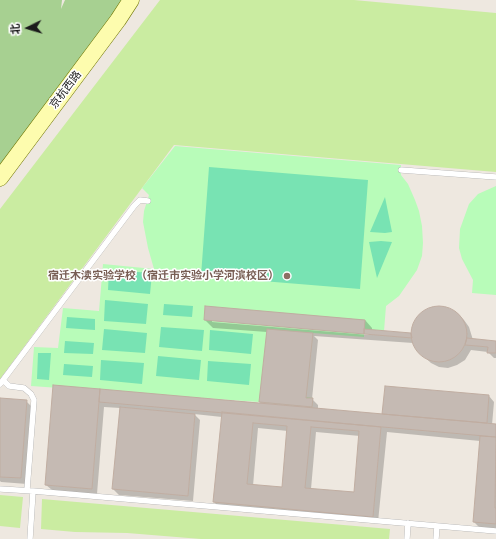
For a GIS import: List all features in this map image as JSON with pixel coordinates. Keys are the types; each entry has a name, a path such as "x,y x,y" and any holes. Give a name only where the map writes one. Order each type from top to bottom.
{"main road":[{"name":"京杭西路","path":"0,178 118,20 131,0"}],"lane":[{"path":"401,170 496,177"},
{"path":"30,539 30,490 34,400 31,394 24,388 10,386 1,382 134,206 140,200 148,200"},
{"path":"0,489 30,490 496,531"},
{"path":"407,539 408,523"},
{"path":"436,539 437,526"}],"green space":[{"path":"0,0 62,0 61,9 65,0 122,0 103,32 0,169"},
{"path":"160,0 354,0 496,13 496,172 174,145 0,379 0,209"},
{"path":"175,146 401,165 401,175 408,184 415,200 422,226 422,256 417,270 399,296 386,306 384,331 364,329 364,337 313,333 306,397 313,398 312,407 31,386 34,347 58,348 63,308 99,311 103,264 154,269 143,222 144,211 149,195 142,188"},
{"path":"209,167 368,180 360,289 201,276"},
{"path":"496,186 496,295 472,293 473,280 462,259 459,248 460,229 469,204 478,194"},
{"path":"385,197 392,232 370,232"},
{"path":"369,242 392,242 377,278"},
{"path":"109,270 152,273 150,294 108,290"},
{"path":"105,300 148,304 146,324 104,321"},
{"path":"164,304 193,306 192,317 163,315"},
{"path":"67,317 95,319 95,330 66,328"},
{"path":"161,327 204,330 202,351 159,347"},
{"path":"104,329 147,333 145,353 102,350"},
{"path":"210,330 253,334 251,354 209,350"},
{"path":"65,341 94,343 93,354 64,353"},
{"path":"38,353 51,353 49,380 37,379"},
{"path":"158,356 201,360 199,380 156,376"},
{"path":"101,360 144,363 142,384 100,380"},
{"path":"208,361 251,364 249,385 207,381"},
{"path":"64,364 93,366 92,377 63,375"},
{"path":"0,495 23,497 20,528 0,526"},
{"path":"42,499 390,529 389,539 201,539 127,533 75,532 41,529"}],"building":[{"path":"205,306 365,320 364,334 204,320"},
{"path":"434,306 444,306 459,314 465,323 467,334 465,345 459,354 444,362 434,362 423,357 416,350 411,339 411,329 416,318 423,311"},
{"path":"267,329 313,333 306,398 313,398 312,407 259,402"},
{"path":"364,329 411,333 412,338 364,334"},
{"path":"467,338 496,341 496,353 487,353 488,347 465,345"},
{"path":"53,385 100,389 92,489 45,485"},
{"path":"385,386 489,395 487,423 382,414"},
{"path":"100,389 496,424 496,437 99,402"},
{"path":"0,398 27,400 21,478 0,477"},
{"path":"120,407 195,414 188,496 112,489"},
{"path":"222,412 381,427 373,517 213,502","holes":["253,423 287,426 282,487 247,484","311,427 359,431 354,492 305,488"]},
{"path":"480,436 496,437 496,524 473,522"}],"place":[{"name":"宿迁木渎实验学校（宿迁市实验小学河滨校区）","path":"287,276"}]}
